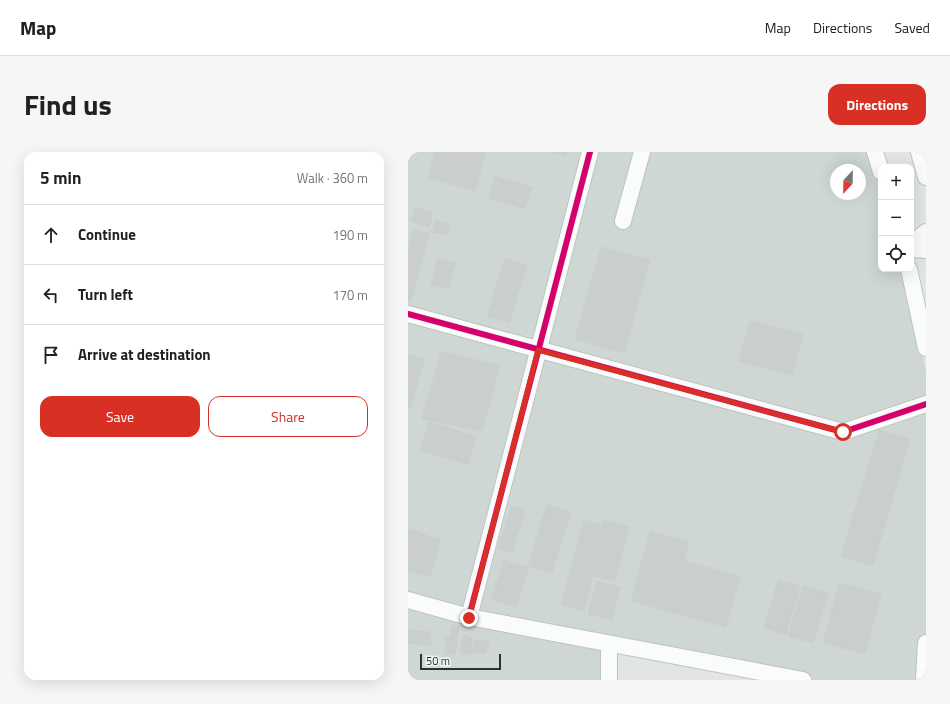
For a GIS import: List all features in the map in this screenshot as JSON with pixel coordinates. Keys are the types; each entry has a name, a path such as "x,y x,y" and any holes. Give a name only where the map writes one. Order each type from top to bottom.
{"street":[{"path":"469,618 590,152"},
{"path":"623,221 642,152"},
{"path":"875,152 879,164"},
{"path":"919,152 926,177"},
{"path":"914,242 926,232"},
{"path":"914,249 926,250"},
{"path":"910,272 926,348"},
{"path":"408,314 843,432 926,404"},
{"path":"408,600 469,618 802,680"},
{"path":"924,680 926,643"},
{"path":"609,644 609,680"}],"shaded area":[{"path":"408,152 873,152 878,173 878,272 902,272 926,371 926,644 924,680 803,680 609,644 609,680 408,680"}],"building":[{"path":"435,152 486,152 475,191 428,178"},
{"path":"552,152 567,152 566,156"},
{"path":"495,176 532,187 525,209 489,198"},
{"path":"415,207 433,213 429,227 411,221"},
{"path":"435,220 450,224 447,235 432,232"},
{"path":"413,230 429,234 411,302 408,301 408,249"},
{"path":"601,247 650,260 624,353 575,339"},
{"path":"438,258 456,263 448,289 431,284"},
{"path":"505,258 527,265 509,323 487,316"},
{"path":"750,321 803,334 792,375 739,361"},
{"path":"441,352 500,365 482,431 422,419"},
{"path":"408,354 425,359 410,409 408,409"},
{"path":"429,422 476,437 468,465 420,450"},
{"path":"879,430 910,439 873,566 841,556"},
{"path":"547,504 571,512 552,573 528,566"},
{"path":"512,506 525,510 512,553 498,549"},
{"path":"584,520 601,525 603,520 629,527 615,581 593,576 584,611 561,605"},
{"path":"408,529 441,540 430,577 408,570"},
{"path":"650,531 689,542 684,561 740,576 726,627 631,601"},
{"path":"504,560 529,568 516,607 491,599"},
{"path":"778,580 800,586 786,635 764,628"},
{"path":"597,581 620,587 612,620 588,614"},
{"path":"839,583 881,594 865,654 823,643"},
{"path":"803,586 828,593 813,643 788,636"},
{"path":"452,625 459,626 455,655 445,654 445,637 450,638"},
{"path":"409,630 431,632 431,646 408,643"},
{"path":"463,635 472,638 471,654 460,654"},
{"path":"474,640 489,641 486,653 473,653"}],"cycle path":[{"path":"469,617 590,152"},
{"path":"408,314 843,432 926,404"}],"route":[{"path":"469,618 538,350 843,432"}]}
